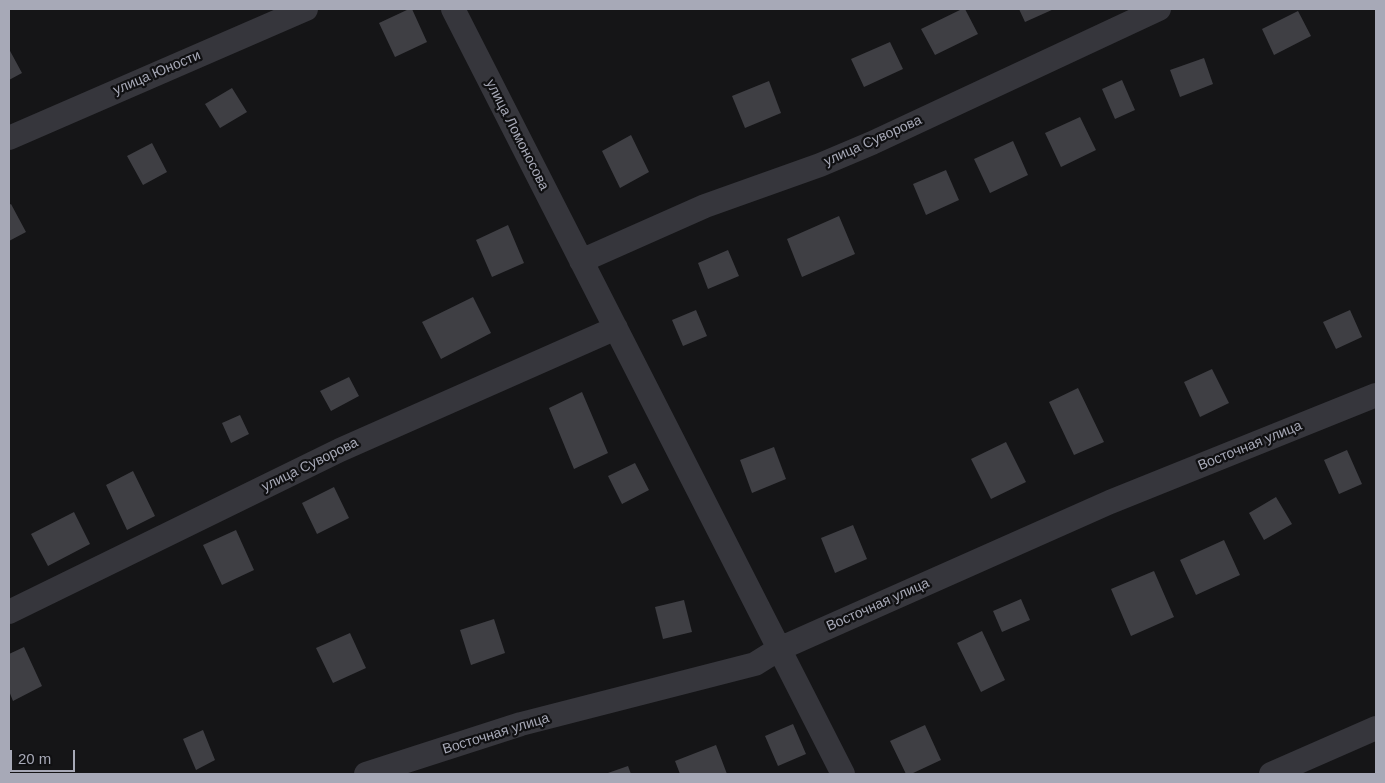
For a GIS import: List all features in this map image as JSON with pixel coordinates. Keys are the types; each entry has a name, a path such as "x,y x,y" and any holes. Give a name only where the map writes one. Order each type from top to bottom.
{"street":[{"name":"улица Юности","path":"9,138 306,9"},
{"name":"улица Ломоносова","path":"453,9 843,774"},
{"name":"улица Суворова","path":"581,262 705,206 820,165 872,143 1159,9"},
{"name":"улица Суворова","path":"9,612 340,450 616,328"},
{"name":"Восточная улица","path":"366,774 521,724 755,664 779,649 1110,502 1376,395"},
{"path":"1271,774 1376,728"}],"building":[{"path":"412,9 427,42 395,57 379,23"},
{"path":"965,9 978,34 935,55 921,29"},
{"path":"1019,9 1054,9 1025,22"},
{"path":"1298,11 1311,36 1274,55 1262,29"},
{"path":"890,42 903,69 864,87 851,59"},
{"path":"9,49 22,73 9,80"},
{"path":"1204,58 1213,84 1180,97 1170,70"},
{"path":"1122,80 1135,110 1115,119 1102,89"},
{"path":"769,81 781,113 745,128 732,96"},
{"path":"232,88 247,112 220,128 205,104"},
{"path":"1080,117 1096,150 1061,167 1045,133"},
{"path":"631,135 649,172 620,188 602,151"},
{"path":"1013,141 1028,175 990,193 974,159"},
{"path":"152,143 167,172 143,185 127,156"},
{"path":"946,170 959,200 926,215 913,184"},
{"path":"11,204 26,232 9,241 9,205"},
{"path":"839,216 855,254 802,277 787,239"},
{"path":"508,225 524,263 492,277 476,240"},
{"path":"728,250 739,276 708,289 698,263"},
{"path":"473,297 491,333 441,359 422,322"},
{"path":"696,310 707,336 683,346 672,320"},
{"path":"1350,310 1362,337 1336,349 1323,322"},
{"path":"1212,369 1229,403 1200,417 1184,382"},
{"path":"349,377 359,396 331,411 320,391"},
{"path":"1078,388 1104,442 1074,455 1049,402"},
{"path":"582,392 608,453 574,469 549,408"},
{"path":"240,415 249,434 231,443 222,423"},
{"path":"1006,442 1026,482 991,499 971,459"},
{"path":"774,447 786,479 752,493 740,460"},
{"path":"1347,450 1362,484 1339,494 1324,460"},
{"path":"635,463 649,490 622,504 608,476"},
{"path":"133,471 155,516 127,530 106,485"},
{"path":"334,487 349,518 317,534 302,503"},
{"path":"1276,497 1292,524 1264,540 1249,513"},
{"path":"74,512 90,544 48,566 31,534"},
{"path":"853,525 867,559 835,573 821,538"},
{"path":"236,530 254,570 222,585 203,545"},
{"path":"1224,540 1240,575 1196,595 1180,560"},
{"path":"1154,571 1174,617 1131,636 1111,589"},
{"path":"1021,599 1030,620 1002,632 993,611"},
{"path":"684,600 692,632 663,639 655,607"},
{"path":"494,619 505,653 471,665 460,630"},
{"path":"982,631 1005,680 981,692 957,643"},
{"path":"350,633 366,668 333,683 316,648"},
{"path":"24,647 42,686 13,701 9,691 9,654"},
{"path":"793,724 806,754 778,766 765,736"},
{"path":"925,725 941,760 911,774 906,774 890,741"},
{"path":"203,730 215,760 196,770 183,739"},
{"path":"716,745 727,774 680,774 675,761"},
{"path":"628,766 631,774 605,774"}]}
